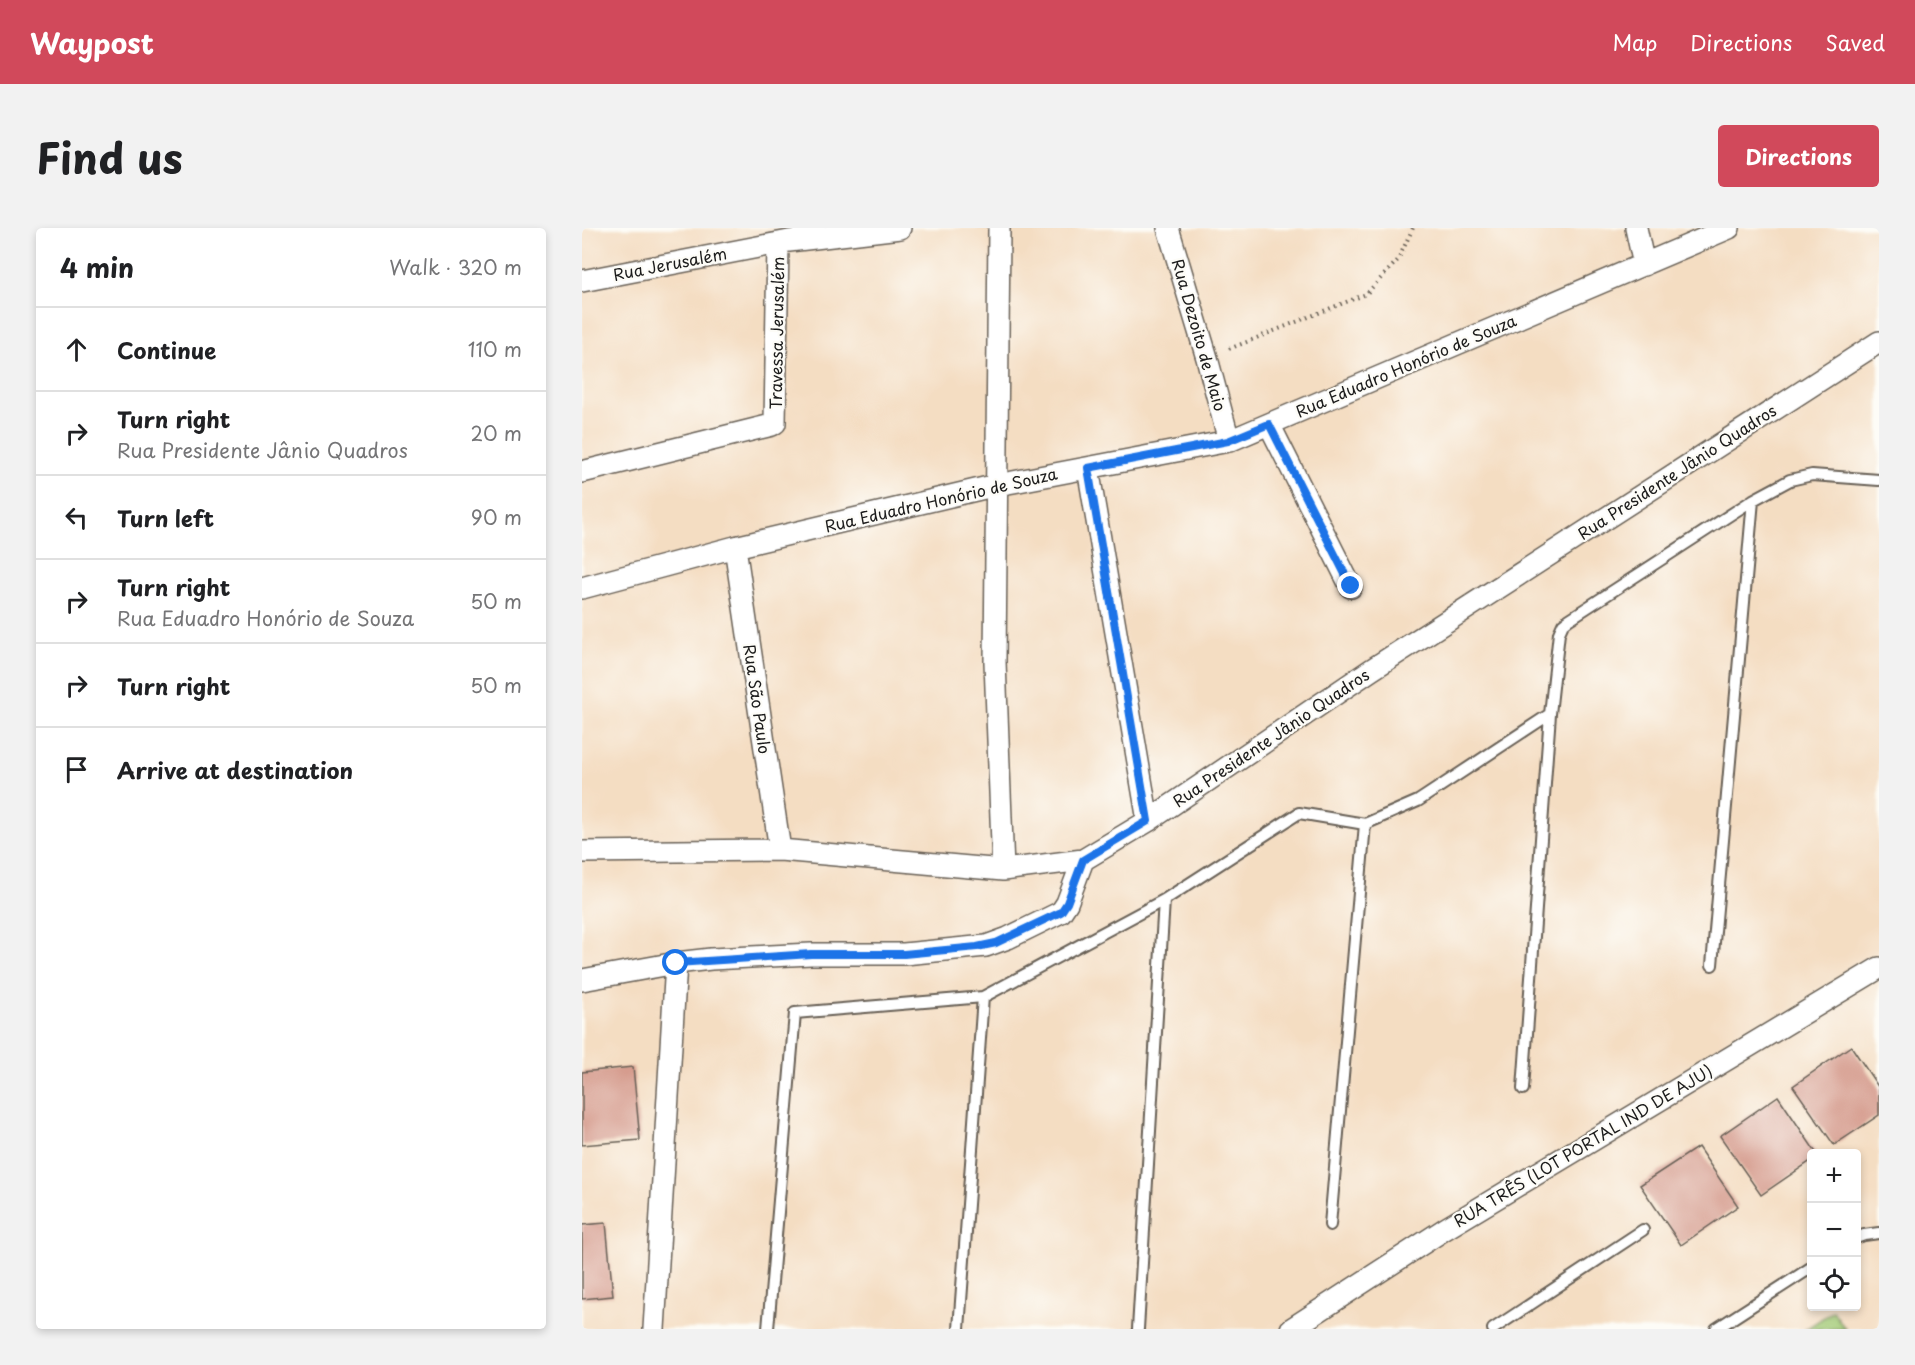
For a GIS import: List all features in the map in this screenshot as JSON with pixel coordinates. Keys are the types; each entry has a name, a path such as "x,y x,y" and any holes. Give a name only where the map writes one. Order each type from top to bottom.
{"street":[{"name":"Rua Jerusalém","path":"582,281 784,237 900,228"},
{"path":"999,228 995,672 1003,870"},
{"name":"Rua Dezoito de Maio","path":"1168,228 1207,358 1228,441"},
{"path":"1636,228 1644,265"},
{"name":"Rua Eduadro Honório de Souza","path":"582,588 735,547 997,485 1228,441 1729,228"},
{"name":"Travessa Jerusalém","path":"582,472 775,423 784,237"},
{"name":"Rua Presidente Jânio Quadros","path":"582,852 780,850 1003,870 1083,860 1148,821 1338,691 1879,342"},
{"path":"1269,424 1351,586"},
{"path":"1088,468 1148,821"},
{"name":"Rua São Paulo","path":"735,547 780,850"},
{"path":"582,980 676,963 811,954 904,954 986,946 1061,912 1067,903 1083,860"},
{"path":"654,1329 676,963"},
{"name":"RUA TRÊS (LOT PORTAL IND DE AJU)","path":"1291,1329 1445,1229 1879,968"}],"lane":[{"path":"1523,1089 1550,714 1559,633 1563,624 1753,501 1790,480 1805,475 1879,480"},
{"path":"1712,965 1753,501"},
{"path":"768,1329 795,1013 983,997 1164,900 1299,813 1365,825 1418,801 1550,714"},
{"path":"1330,1225 1365,825"},
{"path":"1138,1329 1164,900"},
{"path":"959,1329 983,997"},
{"path":"1492,1329 1643,1230"},
{"path":"1861,1236 1879,1233"},
{"path":"1716,1329 1807,1270"}],"path":[{"path":"1207,358 1366,294 1398,260 1413,228"}],"green space":[{"path":"1833,1311 1845,1329 1806,1329"}],"building":[{"path":"1851,1046 1879,1088 1879,1115 1834,1145 1793,1086"},
{"path":"633,1067 640,1140 582,1145 582,1072"},
{"path":"1778,1096 1814,1149 1807,1149 1807,1163 1761,1195 1720,1136"},
{"path":"1698,1147 1738,1206 1681,1245 1640,1185"},
{"path":"606,1223 613,1296 582,1299 582,1225"}],"route":[{"path":"676,963 811,954 904,954 996,943 1061,912 1067,903 1083,860 1148,821 1088,468 1228,441 1269,424 1351,586"}]}
